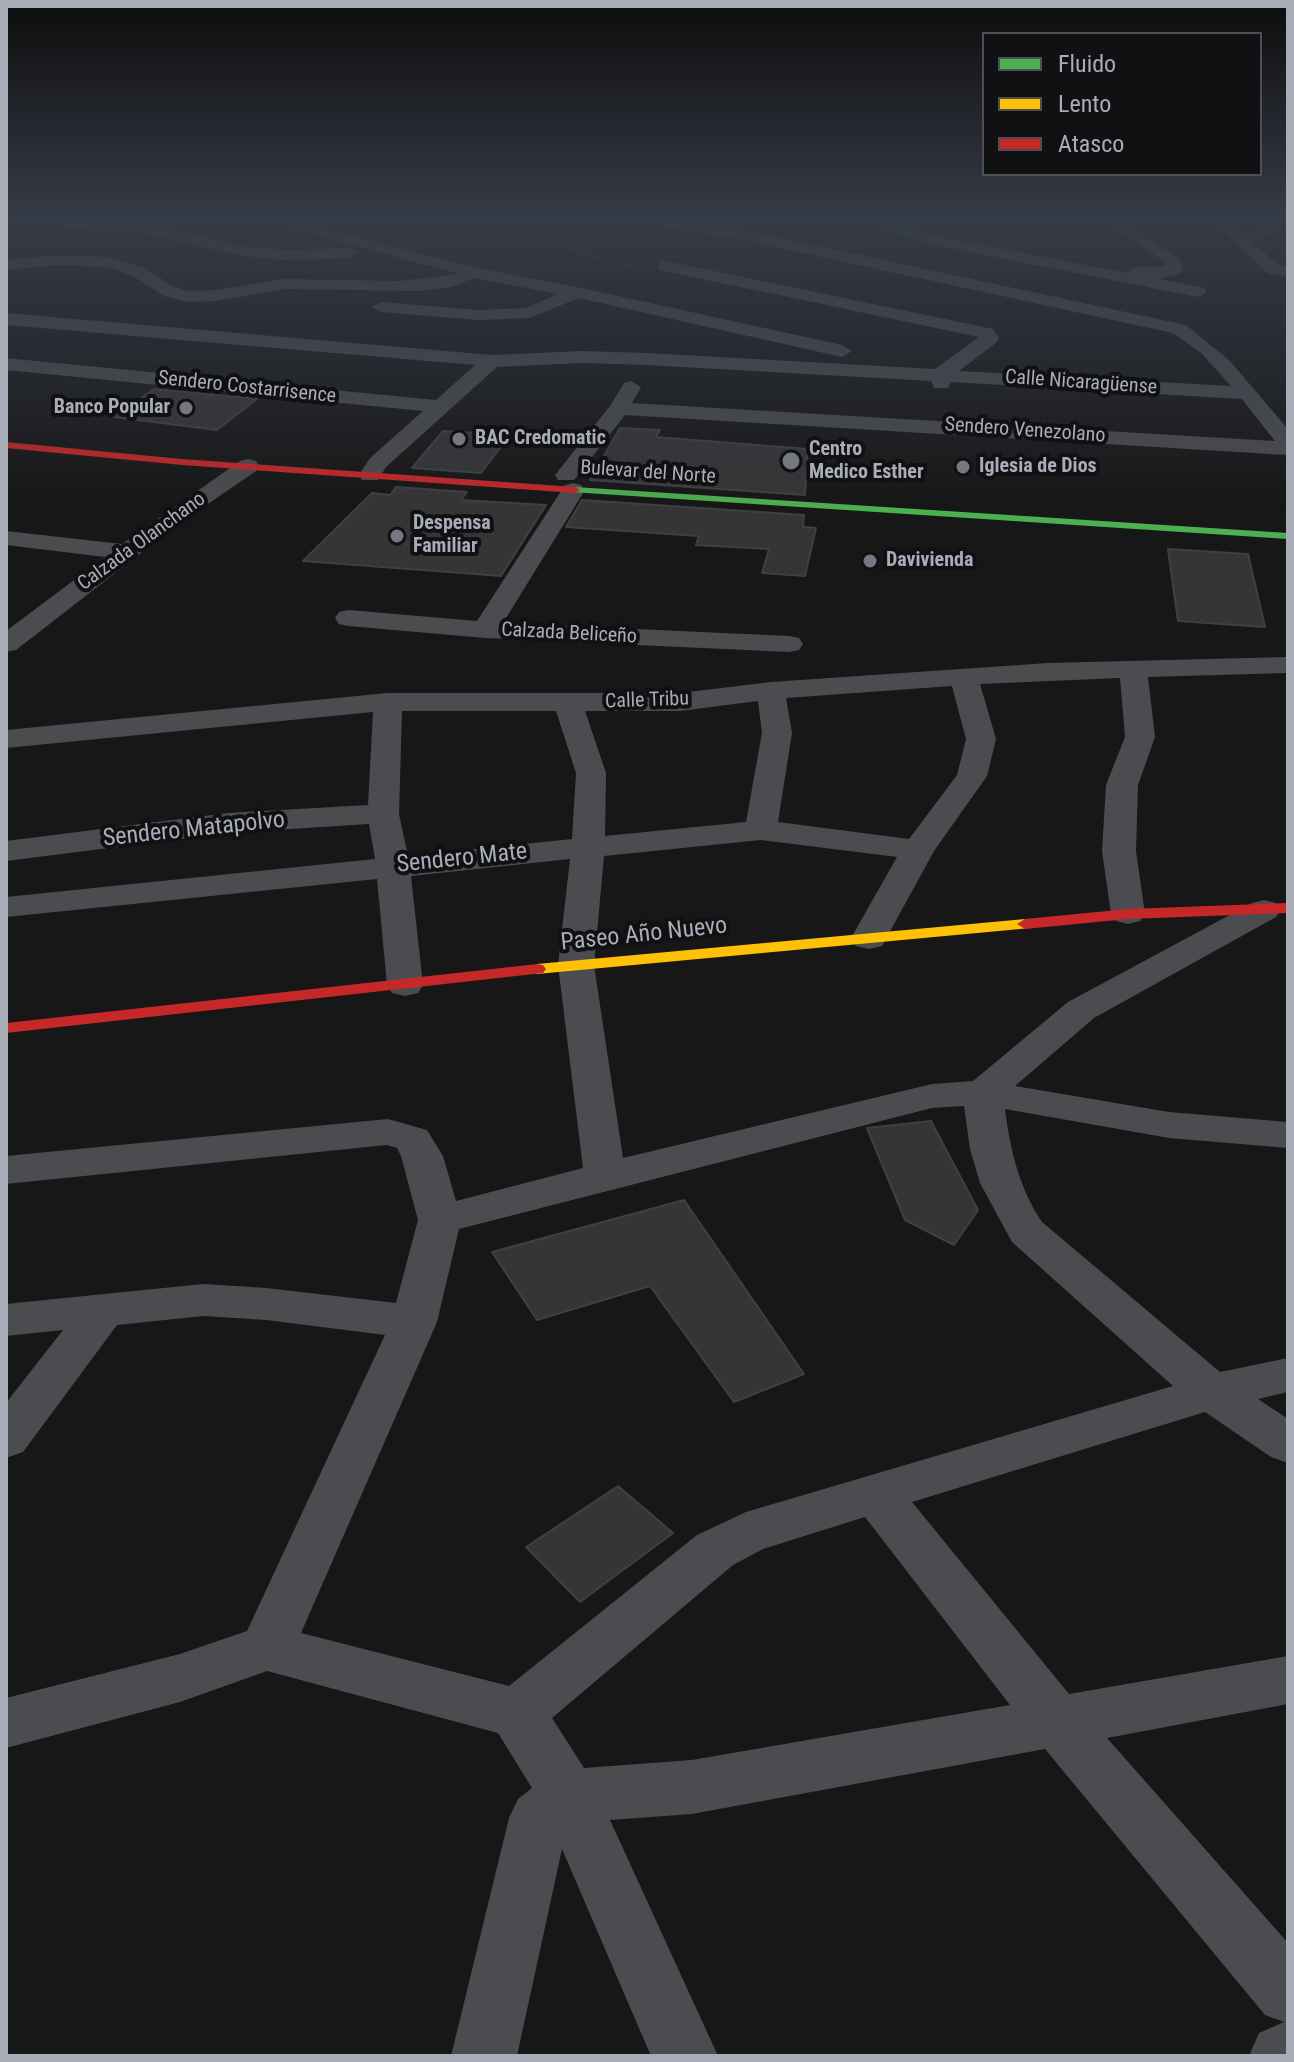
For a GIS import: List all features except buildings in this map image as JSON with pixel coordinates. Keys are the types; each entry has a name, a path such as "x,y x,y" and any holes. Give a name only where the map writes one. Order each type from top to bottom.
{"main road":[{"name":"Bulevar del Norte","path":"6,432 374,469 1288,536"},
{"name":"Bulevar del Norte","path":"6,445 248,466 374,469"},
{"name":"Bulevar del Norte","path":"570,483 1288,521"},
{"name":"Paseo Año Nuevo","path":"6,1028 576,965 1128,914 1276,909"}],"street":[{"path":"195,336 231,317"},
{"path":"689,317 942,374"},
{"path":"910,317 976,331 990,338 942,374 936,413"},
{"path":"1125,317 1190,334 1246,393 1288,445"},
{"name":"Calle Nicaragüense","path":"6,319 492,361 581,357 647,359 1246,393"},
{"path":"485,630 570,483 647,359"},
{"path":"374,469 492,361"},
{"name":"Sendero Costarrisence","path":"6,364 441,407"},
{"name":"Sendero Venezolano","path":"619,408 936,413 1288,445"},
{"name":"Calzada Olanchano","path":"37,618 248,466"},
{"path":"6,538 126,552"},
{"path":"6,629 37,618"},
{"path":"6,644 37,618"},
{"name":"Calzada Beliceño","path":"348,618 485,630 789,644"},
{"name":"Calle Tribu","path":"6,739 388,702 680,702 771,691 964,677 1133,667 1288,665"},
{"path":"1128,914 1119,851 1122,785 1140,737 1133,667"},
{"path":"869,938 918,850 972,776 981,739 964,677"},
{"path":"761,830 777,733 771,691"},
{"path":"388,702 383,814 393,866 405,985"},
{"path":"568,702 591,773 592,808 576,965 605,1176"},
{"name":"Sendero Matapolvo","path":"6,851 228,823 383,814"},
{"name":"Sendero Mate","path":"6,907 761,830 918,850"},
{"path":"983,1093 1081,1010 1276,909"},
{"path":"983,1093 990,1148 1009,1207 1027,1232 1211,1392 1288,1444"},
{"path":"440,1220 932,1096 983,1093 1169,1125 1288,1135"},
{"path":"6,1170 388,1132 413,1139 422,1156 440,1220 414,1322 267,1648"},
{"path":"6,1320 203,1300 266,1304 414,1322"},
{"path":"6,1439 102,1312"},
{"path":"517,1713 715,1550 746,1533 1211,1392 1288,1375"},
{"path":"874,1492 1059,1724 1288,1992"},
{"path":"6,1723 180,1678 267,1648 517,1713 569,1796 685,2056"},
{"path":"484,2056 539,1818 569,1796 692,1787 1059,1724 1288,1680"},
{"path":"1282,2056 1288,2054"}],"traffic: fast":[{"path":"575,490 1288,536"}],"traffic: slow":[{"path":"537,969 1025,924"}],"traffic: jam":[{"path":"6,445 182,462 575,490"},
{"path":"1025,924 1128,914 1288,908"},
{"path":"6,1028 537,969"}],"place":[{"name":"Banco Popular","path":"186,408"},
{"name":"BAC Credomatic","path":"459,439"},
{"name":"Centro Medico Esther","path":"791,461"},
{"name":"Iglesia de Dios","path":"963,467"},
{"name":"Despensa Familiar","path":"397,536"},
{"name":"Davivienda","path":"870,561"}]}
